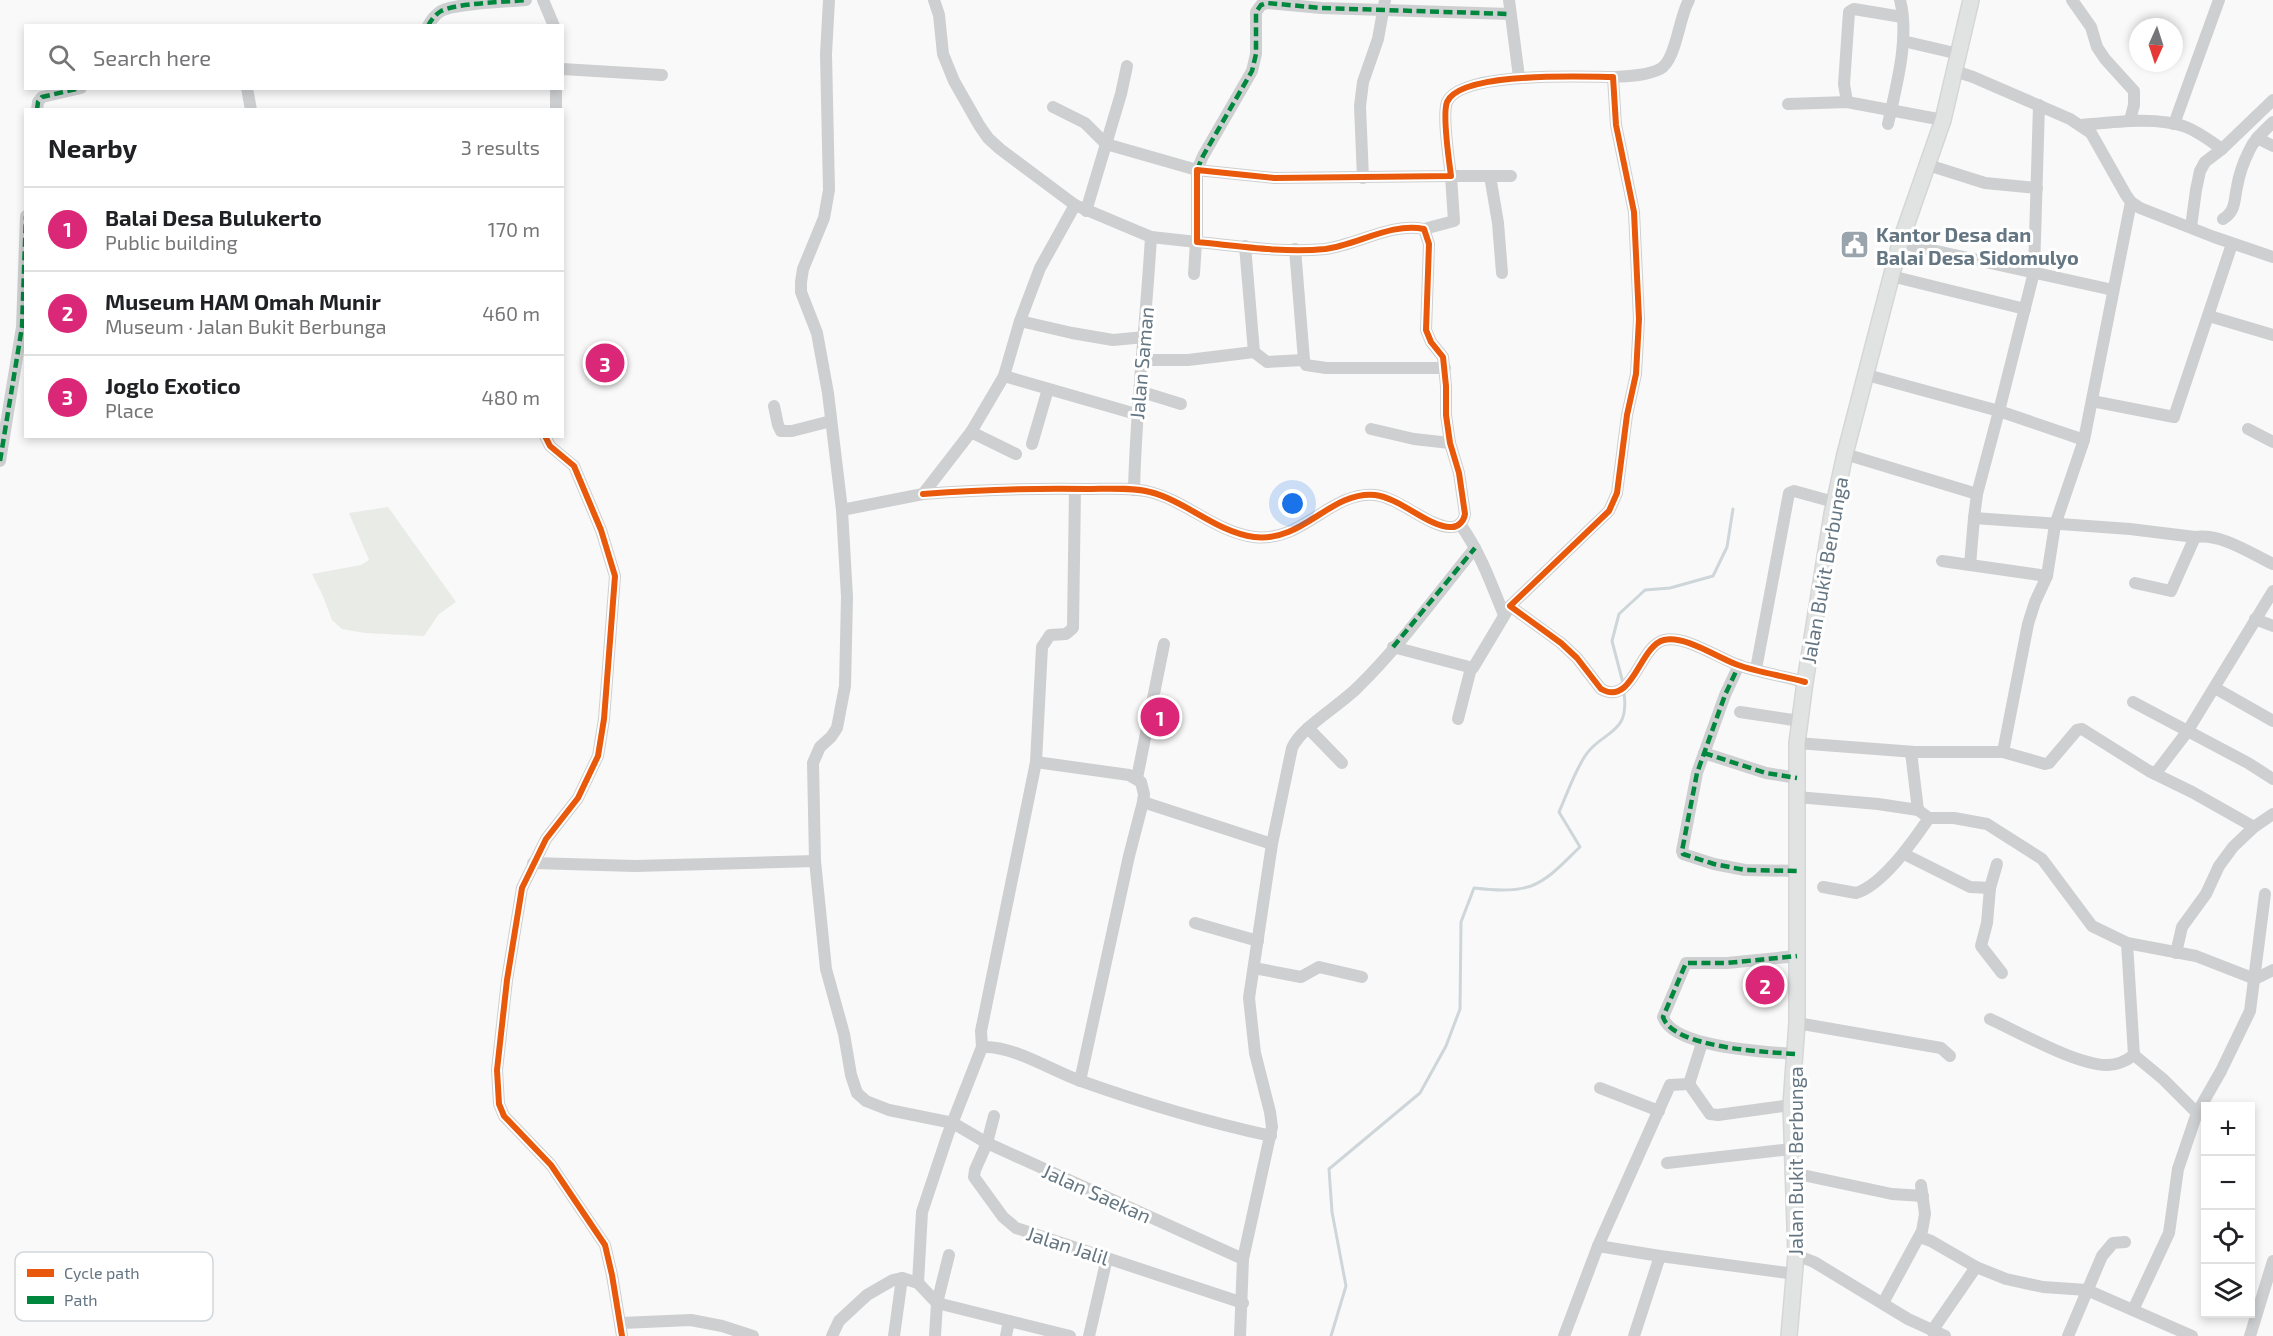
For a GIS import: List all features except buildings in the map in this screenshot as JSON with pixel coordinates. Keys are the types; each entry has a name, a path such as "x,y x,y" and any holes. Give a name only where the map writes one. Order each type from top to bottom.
{"main road":[{"name":"Jalan Bukit Berbunga","path":"1788,1336 1796,1255 1791,1105 1797,1023 1797,742 1805,682 1834,502 1845,454 1900,243 1943,120 1971,0"}],"street":[{"path":"429,24 432,18 448,9 526,0"},
{"path":"543,0 553,24"},
{"name":"Jalan Saekan","path":"829,0 826,54 829,190 824,218 803,269 801,292 817,333 822,358 842,510 847,597 845,686 837,728 820,747 813,763 815,861 826,969 844,1034 851,1076 857,1093 876,1106 954,1123 987,1143 1243,1258"},
{"path":"934,0 939,15 944,54 954,81 979,125 1000,149 1080,208 1151,237 1294,249 1325,249 1396,229 1424,229 1454,221 1445,112 1452,95 1465,89 1519,77 1613,77 1642,74 1659,69 1665,65 1671,54 1683,9 1689,0"},
{"path":"1509,0 1519,77"},
{"path":"1888,124 1903,41 1900,0"},
{"path":"2072,0 2091,27 2097,47 2105,59 2134,91 2134,105 2130,120"},
{"path":"2174,124 2219,0"},
{"path":"1194,274 1197,170 1252,71 1256,54 1256,12 1261,5 1267,3 1321,8 1384,4 1510,14"},
{"path":"1363,178 1360,106 1363,82 1378,39 1384,4"},
{"path":"1848,102 1844,84 1849,12 1854,9 1902,17"},
{"path":"1903,41 1959,54"},
{"path":"923,494 971,432 1004,376 1020,321 1040,268 1080,208 1106,144 1127,66"},
{"path":"564,69 662,75"},
{"path":"1955,71 2039,105 2082,126 2091,133 2131,202 2232,244 2273,257"},
{"path":"1458,719 1471,668 1474,667 1507,610 1609,511 1617,493 1627,415 1636,374 1640,318 1634,212 1616,125 1613,77"},
{"path":"37,108 38,102 42,98 73,90"},
{"path":"247,90 251,108"},
{"path":"556,90 556,108"},
{"path":"2191,227 2200,171 2211,155 2222,149 2273,100"},
{"path":"1788,104 1848,102 1943,120"},
{"path":"1970,565 1977,494 2034,272 2039,105"},
{"path":"1053,107 1085,123 1106,144 1197,170 1274,178 1511,176"},
{"path":"2082,126 2130,120 2174,124 2185,126 2222,149"},
{"path":"2214,237 2223,219 2223,211 2230,195 2236,188 2248,152 2273,122"},
{"path":"2258,138 2273,146"},
{"path":"1928,165 1985,183 2037,188"},
{"path":"1490,176 1498,223 1502,273"},
{"path":"2003,752 2028,624 2035,602 2048,576 2055,525 2084,440 2131,202"},
{"path":"842,510 923,494 990,489 1134,490 1161,496 1200,516 1251,537 1269,538 1290,533 1348,499 1373,495 1390,499 1447,527 1460,524 1466,514 1460,473 1450,443 1446,415 1445,368 1443,357 1431,342 1426,330 1428,244 1424,229"},
{"name":"Jalan Saman","path":"1134,490 1136,414 1151,237"},
{"path":"1900,243 2113,290"},
{"path":"2092,401 2174,417 2232,244"},
{"path":"1245,246 1254,352"},
{"path":"1294,249 1306,365 1313,367 1445,368"},
{"path":"0,461 22,327 24,272"},
{"path":"1891,276 2025,309"},
{"path":"2209,316 2273,335"},
{"path":"1020,321 1072,333 1113,339 1144,337"},
{"path":"1141,360 1188,360 1254,352 1267,362 1304,360"},
{"path":"1867,375 1999,411 2084,440"},
{"path":"1004,376 1136,414"},
{"path":"1032,444 1048,389"},
{"path":"1139,391 1181,404"},
{"path":"774,406 778,425 782,431 792,431 831,421"},
{"path":"1371,429 1414,439 1450,443"},
{"path":"2248,429 2273,442"},
{"path":"971,432 1016,454"},
{"path":"546,438 549,446 574,466 601,530 615,576 604,719 598,756 578,798 546,839 522,888 508,970 497,1070 499,1104 509,1123 551,1165 604,1245 621,1330 691,1320 722,1326 753,1336"},
{"path":"1845,454 1977,494"},
{"path":"918,1283 922,1212 982,1047 981,1031 1036,762 1042,647 1050,634 1066,634 1073,628 1075,489"},
{"path":"1756,669 1789,493 1794,491 1834,502"},
{"path":"1974,518 2203,536 2222,540 2273,564"},
{"path":"1460,524 1507,610 1561,643 1577,658 1601,689 1610,692 1624,688 1653,647 1663,640 1689,644 1738,665 1805,682"},
{"path":"2135,583 2171,591 2195,537"},
{"path":"1240,1336 1243,1258 1271,1136 1270,1112 1256,1053 1249,1007 1272,844 1292,748 1298,736 1337,707 1360,686 1475,548"},
{"path":"1942,561 2048,576"},
{"path":"2155,774 2187,732 2273,591"},
{"path":"2255,619 2273,626"},
{"path":"1137,778 1164,644"},
{"path":"1393,647 1471,668"},
{"path":"1738,665 1696,773 1682,853 1714,864 1745,870 1798,871"},
{"path":"2215,688 2273,721"},
{"path":"2133,702 2248,763 2273,779"},
{"path":"1740,712 1800,721"},
{"path":"1308,728 1342,763"},
{"path":"1797,742 1911,752 2003,752 2048,764 2077,729 2082,729 2155,774 2193,792 2254,827"},
{"path":"1911,752 1918,810"},
{"path":"1704,753 1766,773 1797,778"},
{"path":"1036,762 1082,767 1137,778 1143,786 1143,802 1125,873 1080,1081"},
{"path":"1797,797 1878,804 1918,810 1929,818 1954,818 1987,824 2042,860 2088,924 2127,943 2201,957 2254,979 2273,970"},
{"path":"1143,802 1272,844"},
{"path":"2176,953 2182,927 2206,894 2219,866 2233,847 2254,827 2273,814"},
{"path":"1823,887 1858,893 1880,877 1904,854 1929,818"},
{"path":"1904,854 1970,886 1990,888"},
{"path":"533,862 635,866 815,861"},
{"path":"1997,864 1990,888 1988,913 1981,946 2002,973"},
{"path":"2133,1310 2169,1233 2178,1169 2197,1113 2250,1011 2265,894"},
{"path":"1195,923 1258,941"},
{"path":"2127,943 2134,1055 2163,1079 2197,1113"},
{"path":"1795,1054 1756,1052 1702,1043 1683,1035 1663,1019 1684,964 1727,963 1797,956"},
{"path":"1254,968 1301,977 1319,967 1362,977"},
{"path":"1990,1019 2093,1064 2116,1064 2134,1055"},
{"path":"1797,1023 1941,1048 1950,1056"},
{"path":"1689,1084 1702,1043"},
{"path":"982,1047 999,1047 1080,1081 1216,1124 1271,1136"},
{"path":"1689,1084 1710,1114 1718,1115 1791,1105"},
{"path":"1564,1336 1598,1246 1670,1085 1689,1084"},
{"path":"1600,1088 1659,1111"},
{"name":"Jalan Jalil","path":"994,1116 987,1143 975,1170 975,1180 1010,1224 1022,1230 1243,1303"},
{"path":"1667,1163 1791,1149"},
{"path":"1793,1173 1892,1194 1922,1190 1925,1214 1920,1237 1883,1303"},
{"path":"1920,1237 1931,1241 1976,1268 2006,1279 2031,1285 2087,1290 2192,1336"},
{"path":"2068,1336 2102,1256 2113,1243 2125,1242"},
{"path":"1598,1246 1795,1274"},
{"path":"935,1336 937,1303 949,1255"},
{"path":"1796,1255 1814,1262 1908,1319 1945,1336"},
{"path":"1634,1336 1660,1256"},
{"path":"1089,1336 1107,1258"},
{"path":"2250,1336 2273,1261"},
{"path":"1932,1331 1976,1268"},
{"path":"894,1336 902,1278"},
{"path":"832,1336 839,1321 867,1295 893,1280 902,1278 918,1283 937,1303 1070,1336"},
{"path":"1006,1336 1010,1321"}],"shaded area":[{"path":"388,507 456,602 439,614 424,636 365,633 342,629 332,620 312,574 361,565 369,560 349,513"}],"waterway":[{"path":"1623,683 1612,641 1619,614 1645,590 1670,588 1713,576 1727,547 1733,509"},
{"path":"1331,1336 1346,1286 1332,1212 1329,1169 1420,1093 1446,1046 1460,1009 1461,922 1474,888 1510,890 1531,886 1551,874 1580,847 1559,812 1585,756 1619,725 1625,707 1624,693"}],"marked path":[{"path":"429,24 437,14 448,8 526,0"},
{"path":"1197,170 1252,71 1256,54 1256,12 1261,5 1267,3 1321,8 1510,14"},
{"path":"37,108 42,97 72,90"},
{"path":"0,461 22,327 24,272"},
{"path":"1393,647 1475,548"},
{"path":"1744,666 1739,665 1725,695 1697,773 1682,851 1683,854 1714,864 1745,870 1798,871"},
{"path":"1704,753 1766,773 1797,778"},
{"path":"1795,1054 1743,1050 1702,1042 1684,1036 1670,1027 1663,1017 1686,963 1727,963 1797,956"}],"cycle path":[{"path":"923,494 1025,489 1142,490 1163,496 1227,529 1254,537 1271,537 1287,532 1344,501 1359,496 1375,495 1394,501 1442,526 1458,525 1465,514 1459,473 1450,443 1446,415 1443,357 1431,342 1426,330 1429,244 1424,229 1387,231 1337,247 1309,250 1197,242 1197,170 1274,178 1451,176 1445,117 1447,102 1457,92 1474,85 1498,80 1613,77 1616,125 1634,212 1639,319 1636,374 1627,415 1617,493 1609,511 1510,606 1561,643 1577,658 1601,689 1612,692 1621,690 1628,683 1655,645 1672,639 1691,644 1745,667 1805,682"},
{"path":"546,438 550,446 574,466 601,530 615,576 604,719 598,756 578,798 546,839 522,888 507,980 497,1070 499,1104 504,1116 551,1165 605,1245 622,1336"}],"place":[{"name":"Kantor Desa dan Balai Desa Sidomulyo","path":"1855,245"},
{"name":"Joglo Exotico","path":"605,363"},
{"name":"Balai Desa Bulukerto","path":"1160,717"},
{"name":"Museum HAM Omah Munir","path":"1765,985"}]}
